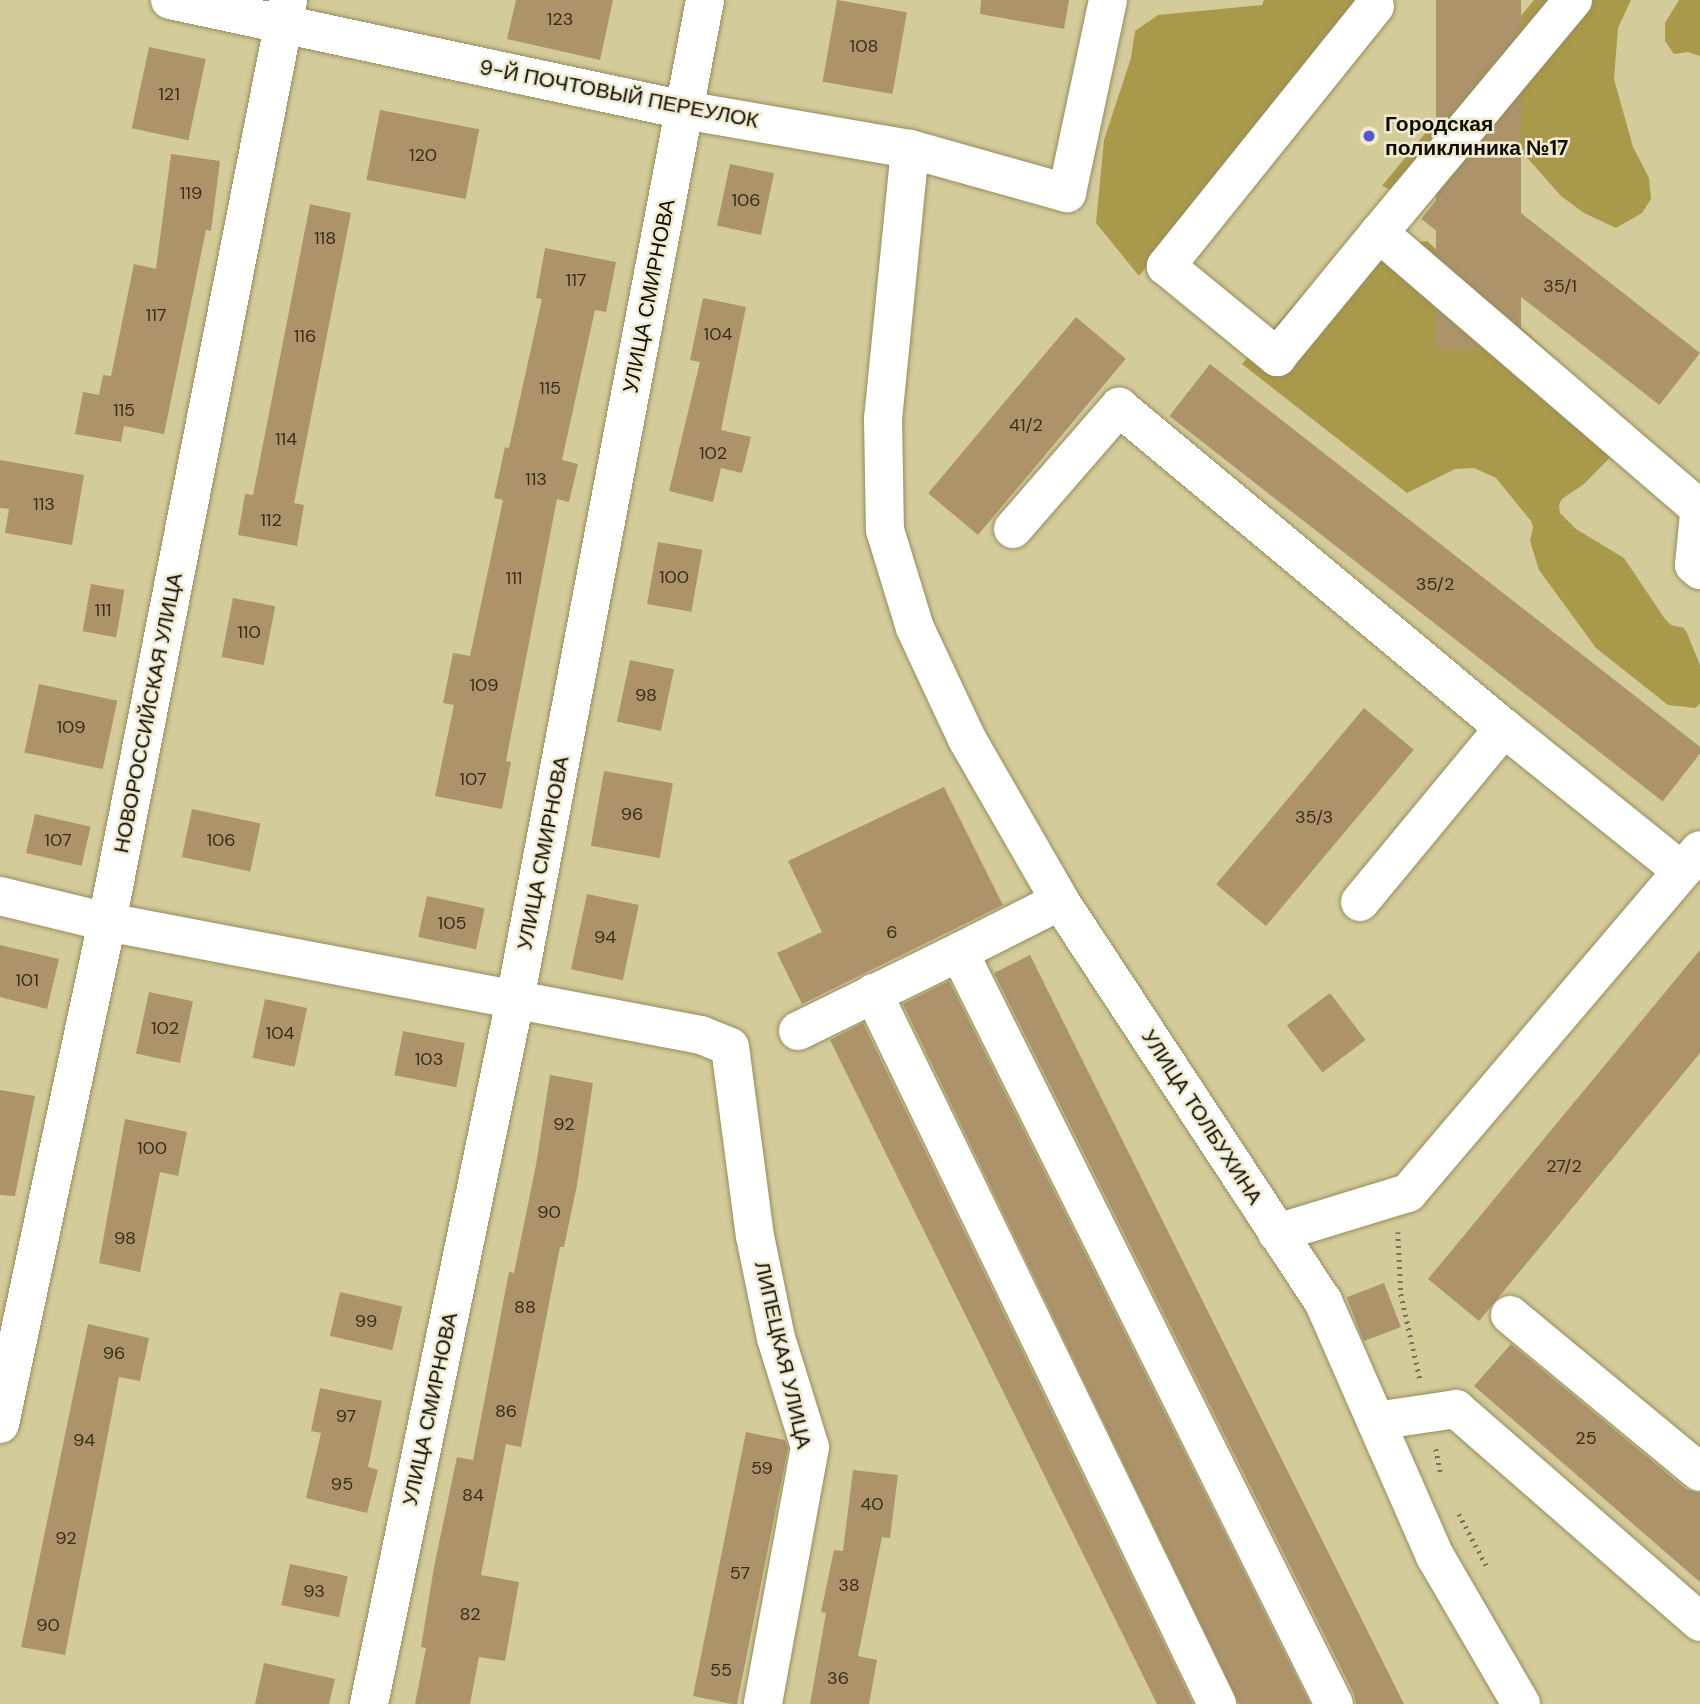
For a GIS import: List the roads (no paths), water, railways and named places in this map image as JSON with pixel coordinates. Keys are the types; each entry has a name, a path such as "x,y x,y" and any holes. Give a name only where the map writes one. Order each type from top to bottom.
{"street":[{"name":"9-Й ПОЧТОВЫЙ ПЕРЕУЛОК","path":"170,0 286,12 684,110 910,149 1067,193 1108,0"},
{"name":"УЛИЦА СМИРНОВА","path":"369,1704 515,1000 705,0"},
{"path":"1376,6 1166,266 1278,357 1573,0"},
{"name":"НОВОРОССИЙСКАЯ УЛИЦА","path":"0,1424 107,922 286,12"},
{"name":"УЛИЦА ТОЛБУХИНА","path":"910,149 883,418 885,530 915,628 967,739 1060,901 1323,1301 1434,1556 1521,1704"},
{"path":"1379,233 1699,505 1694,565 1700,570"},
{"path":"1013,529 1119,407 1504,728 1691,861 1408,1193 1277,1233"},
{"path":"1360,902 1504,728"},
{"path":"0,896 107,922 515,1000"},
{"path":"798,1031 1060,901"},
{"path":"959,952 1334,1704"},
{"path":"873,993 1217,1704"},
{"name":"ЛИПЕЦКАЯ УЛИЦА","path":"515,1000 701,1035 730,1047 755,1236 776,1338 810,1447 763,1704"},
{"path":"1510,1315 1700,1472"},
{"path":"1376,1421 1456,1409 1700,1622"}],"place":[{"name":"Городская поликлиника №17","path":"1369,136"}]}
